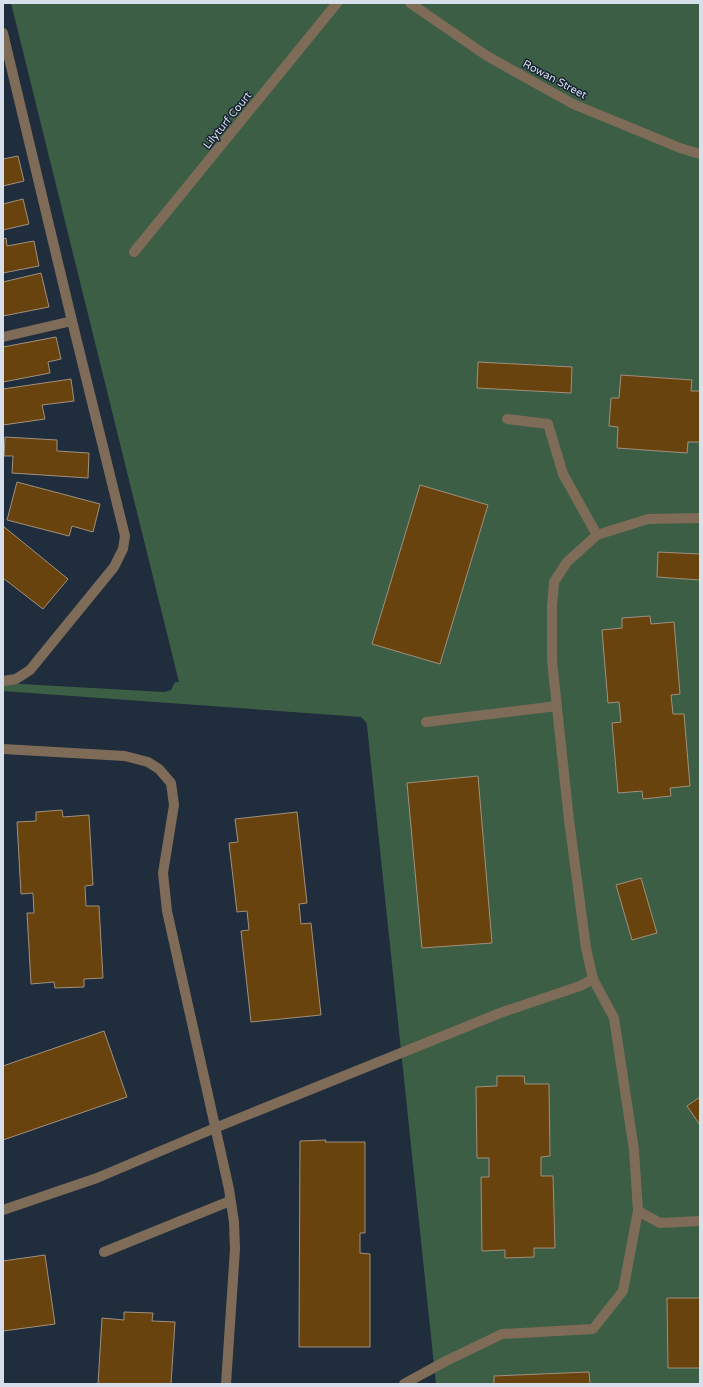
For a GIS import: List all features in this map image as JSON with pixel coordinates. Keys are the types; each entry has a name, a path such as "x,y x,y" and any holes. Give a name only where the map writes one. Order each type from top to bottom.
{"street":[{"name":"Lilyturf Court","path":"134,252 337,3"},
{"name":"Rowan Street","path":"410,3 487,56 573,104 680,148 700,154"},
{"path":"3,33 125,536 123,549 114,567 30,670 16,679 3,681"},
{"path":"3,337 72,321"},
{"path":"507,419 548,424 564,474 597,535"},
{"path":"404,1384 502,1334 593,1329 623,1291 638,1211 634,1150 614,1018 593,980 586,948 569,820 552,661 552,606 554,582 567,562 597,535 648,518 700,518"},
{"path":"426,722 557,706"},
{"path":"3,749 125,756 148,762 159,769 171,783 174,806 164,873 164,894 234,1222 235,1249 226,1384"},
{"path":"3,1210 96,1178 215,1128 500,1013 580,986 593,980"},
{"path":"104,1252 230,1201"},
{"path":"638,1211 660,1222 700,1221"}],"green space":[{"path":"11,3 700,3 700,1384 436,1384 367,726 366,722 361,717 3,691 3,683 164,692 171,690 175,682 179,682"}],"building":[{"path":"18,156 24,181 3,186 3,159"},
{"path":"23,199 29,224 3,230 3,204"},
{"path":"6,238 7,246 34,241 39,266 3,273 3,239"},
{"path":"41,273 49,307 3,316 3,282"},
{"path":"56,337 61,359 48,362 50,373 3,382 3,347"},
{"path":"478,362 572,367 571,393 477,388"},
{"path":"621,375 692,380 691,391 700,391 700,442 688,442 687,453 617,448 618,427 609,426 611,398 619,398"},
{"path":"71,379 74,401 42,405 45,419 3,425 3,389"},
{"path":"5,437 57,440 57,451 89,453 88,478 12,473 13,456 4,456"},
{"path":"17,482 100,504 93,532 72,526 69,536 7,520"},
{"path":"420,485 488,505 440,664 372,644"},
{"path":"3,526 68,579 43,609 3,578"},
{"path":"658,552 700,554 700,580 657,577"},
{"path":"650,616 651,624 674,622 680,694 671,695 673,714 684,714 690,786 670,788 671,796 643,799 642,791 618,793 612,723 621,722 619,702 608,703 602,630 622,628 622,618"},
{"path":"478,776 492,943 422,948 407,783"},
{"path":"62,810 63,817 89,815 93,885 85,886 86,906 99,906 103,978 84,979 84,987 55,988 54,982 31,984 27,913 34,913 33,893 21,894 17,822 36,821 36,812"},
{"path":"297,812 307,903 299,904 301,924 311,923 321,1015 251,1022 241,931 249,930 247,911 237,912 229,843 238,842 235,819"},
{"path":"641,878 657,933 632,940 616,885"},
{"path":"104,1031 127,1097 3,1140 3,1066"},
{"path":"497,1076 524,1076 525,1084 549,1084 550,1156 541,1157 541,1176 553,1176 555,1248 534,1248 534,1257 505,1258 505,1250 482,1251 481,1177 489,1177 489,1158 477,1158 476,1087 497,1086"},
{"path":"700,1097 700,1125 687,1106"},
{"path":"326,1140 325,1142 365,1142 365,1233 360,1233 360,1253 370,1254 370,1347 299,1347 300,1141"},
{"path":"45,1255 55,1324 3,1331 3,1261"},
{"path":"667,1298 700,1298 700,1368 668,1368"},
{"path":"124,1312 153,1313 152,1321 175,1322 171,1384 98,1384 102,1318 124,1320"},
{"path":"589,1372 590,1384 494,1384 494,1376"}]}
